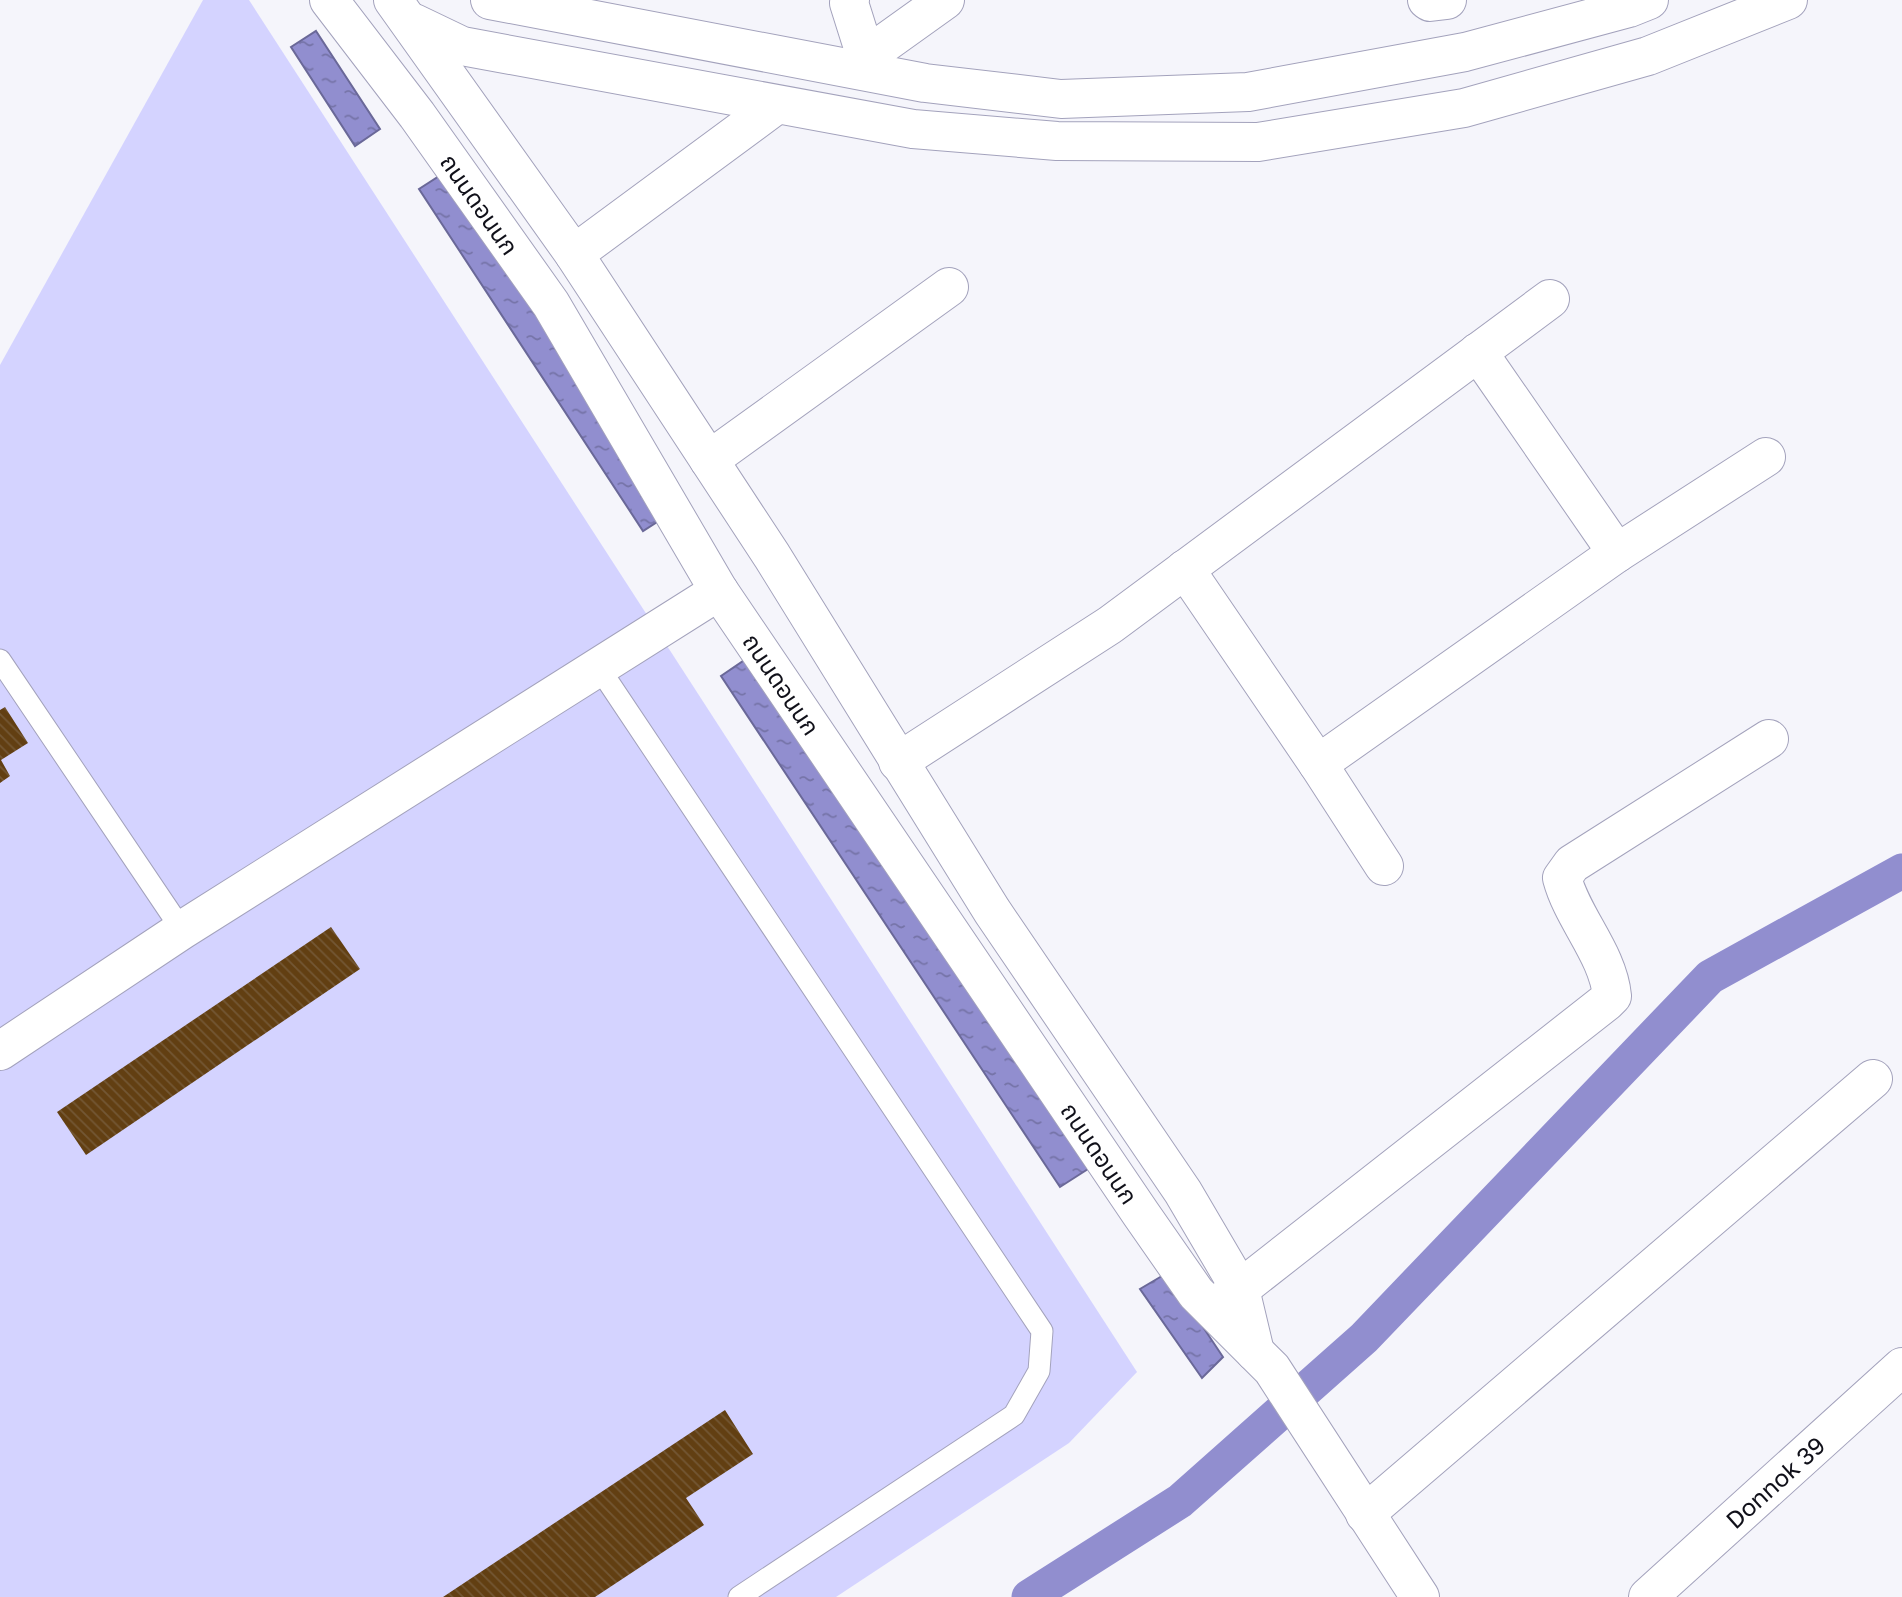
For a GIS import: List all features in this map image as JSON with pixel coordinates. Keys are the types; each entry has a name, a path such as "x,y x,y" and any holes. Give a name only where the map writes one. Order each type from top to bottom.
{"main road":[{"path":"490,0 858,63 925,83 1061,99 1248,92 1465,52 1629,8 1649,0"},
{"path":"850,0 858,63"},
{"path":"858,63 945,0"},
{"path":"1427,0 1447,0"},
{"path":"325,1 400,9 462,47 913,130 1058,141 1258,142 1464,108 1648,55 1788,0"},
{"name":"ถนนดอนนก","path":"325,1 417,115 551,304 719,591 1141,1214 1196,1293 1226,1298"},
{"name":"ถนนดอนนก","path":"400,9 574,254 779,567 992,911 1182,1192 1226,1298 1264,1361 1420,1597"},
{"path":"574,254 776,105"},
{"path":"709,460 949,287"},
{"path":"898,762 1110,625 1550,299"},
{"path":"1478,352 1616,553"},
{"path":"1318,764 1616,553 1766,457"},
{"path":"1185,569 1384,866"},
{"path":"0,1051 182,930 719,591"},
{"path":"1226,1298 1612,996 1610,979 1567,895 1562,878 1572,864 1769,739"},
{"path":"1365,1514 1873,1079"},
{"name":"Donnok 39","path":"1648,1597 1902,1367"}],"lane":[{"path":"0,660 182,930"},
{"path":"599,668 1042,1331 1039,1371 1014,1415 739,1597"}],"shaded area":[{"path":"203,0 249,0 1137,1372 1069,1443 836,1597 0,1597 0,365"}],"water":[{"path":"316,31 380,129 355,146 291,47"},
{"path":"444,173 668,515 643,531 419,189"},
{"path":"749,657 1088,1169 1060,1187 721,676"},
{"path":"1167,1273 1223,1357 1202,1378 1140,1289"}],"building":[{"path":"5,707 28,743 1,760 10,776 0,783 0,710"},
{"path":"331,927 360,969 86,1155 57,1112"},
{"path":"725,1410 753,1454 686,1498 704,1525 595,1597 443,1597"}],"waterway":[{"path":"1029,1597 1180,1501 1364,1338 1710,977 1902,871"}]}
